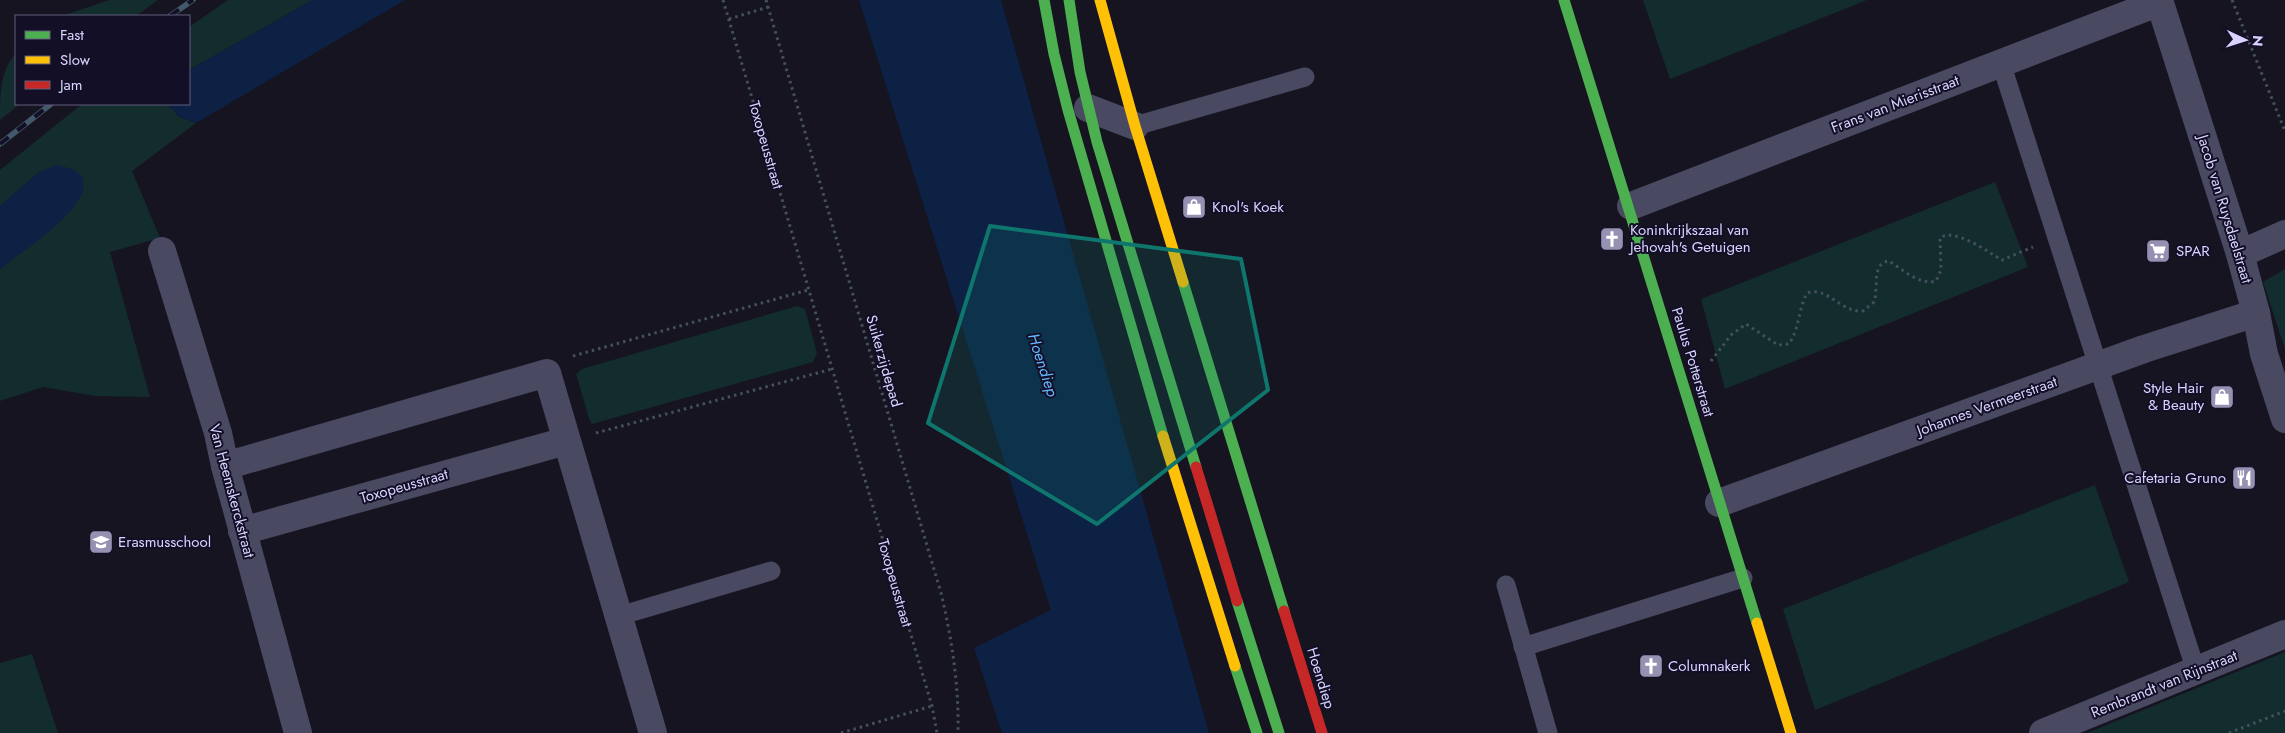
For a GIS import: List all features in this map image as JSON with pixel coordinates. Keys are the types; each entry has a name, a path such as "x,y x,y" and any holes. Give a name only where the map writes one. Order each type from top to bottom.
{"street":[{"path":"1044,0 1053,49 1109,252 1182,502 1257,733"},
{"path":"1069,0 1073,44 1088,108 1201,488 1279,733"},
{"name":"Hoendiep","path":"1100,0 1135,126 1322,733"},
{"name":"Paulus Potterstraat","path":"1564,0 1631,206 1719,503 1792,733"},
{"name":"Frans van Mierisstraat","path":"1631,206 2159,1"},
{"name":"Jacob van Ruysdaelstraat","path":"2159,1 2240,254 2256,314 2264,354 2285,419"},
{"path":"1088,108 1135,126"},
{"path":"2240,254 2285,234"},
{"name":"Van Heemskerckstraat","path":"162,251 218,433 242,531 298,733"},
{"name":"Johannes Vermeerstraat","path":"1719,503 2097,366 2256,314"},
{"path":"225,466 547,373 652,733"},
{"name":"Toxopeusstraat","path":"242,531 566,441"},
{"name":"Rembrandt van Rijnstraat","path":"2043,733 2285,634"}],"lane":[{"path":"2001,63 2196,671"},
{"path":"1135,126 1305,77"},
{"path":"618,616 771,571"},
{"path":"1523,647 1743,578"},
{"path":"1506,585 1548,733"}],"path":[{"name":"Toxopeusstraat","path":"723,0 932,706 937,733"},
{"name":"Suikerzijdepad","path":"766,0 941,593 950,631 957,676 958,733"},
{"path":"2232,0 2285,131"},
{"path":"729,19 768,7"},
{"path":"1686,393 1740,326 1746,324 1778,345 1789,344 1799,324 1803,300 1807,293 1813,291 1824,293 1848,310 1863,312 1874,302 1879,266 1889,261 1922,281 1929,283 1936,281 1941,270 1940,238 1944,235 1952,234 1966,239 2002,260 2056,237"},
{"path":"547,373 569,357 808,290"},
{"path":"566,441 832,369"},
{"path":"841,733 932,706"},
{"path":"2229,733 2285,711"}],"highlighted area":[{"path":"990,226 1241,259 1268,390 1097,524 928,423"}],"green space":[{"path":"109,0 158,0 137,15 65,15"},
{"path":"228,0 313,0 190,69 190,26"},
{"path":"1643,0 1867,0 1670,79"},
{"path":"15,54 15,105 19,105 0,120 2,84"},
{"path":"81,105 169,105 179,117 196,123 132,171 160,238 110,252 150,397 95,396 43,387 0,401 0,269 57,224 39,172 0,206 0,170"},
{"path":"1995,182 2028,267 1725,389 1701,299"},
{"path":"2285,269 2285,349 2263,282"},
{"path":"797,306 805,309 817,353 813,362 592,424 576,374 582,369"},
{"path":"2095,485 2129,582 1815,710 1783,609"},
{"path":"2285,652 2285,733 2087,733"},
{"path":"32,654 58,733 0,733 0,663"}],"water":[{"path":"313,0 405,0 196,123 179,117 169,105 190,105 190,69"},
{"path":"859,0 1001,0 1209,733 1002,733 974,648 1051,610"},
{"path":"57,165 72,169 82,176 83,191 77,202 69,213 46,234 0,269 0,206 39,172"}],"railway":[{"path":"171,15 193,0"},
{"path":"0,144 50,105"}],"traffic: fast":[{"path":"1044,0 1054,54 1068,110 1163,436"},
{"path":"1069,0 1080,72 1097,142 1196,467"},
{"path":"1564,0 1757,623"},
{"path":"1183,282 1284,611"},
{"path":"1237,601 1279,733"},
{"path":"1235,666 1257,733"}],"traffic: slow":[{"path":"1100,0 1135,126 1183,282"},
{"path":"1163,436 1235,666"},
{"path":"1757,623 1791,733"}],"traffic: jam":[{"path":"1196,467 1237,601"},
{"path":"1284,611 1322,733"}],"place":[{"name":"Knol's Koek","path":"1194,207"},
{"name":"Koninkrijkszaal van Jehovah's Getuigen","path":"1612,239"},
{"name":"SPAR","path":"2158,251"},
{"name":"Style Hair & Beauty","path":"2222,397"},
{"name":"Cafetaria Gruno","path":"2244,478"},
{"name":"Erasmusschool","path":"101,542"},
{"name":"Columnakerk","path":"1651,666"}]}
